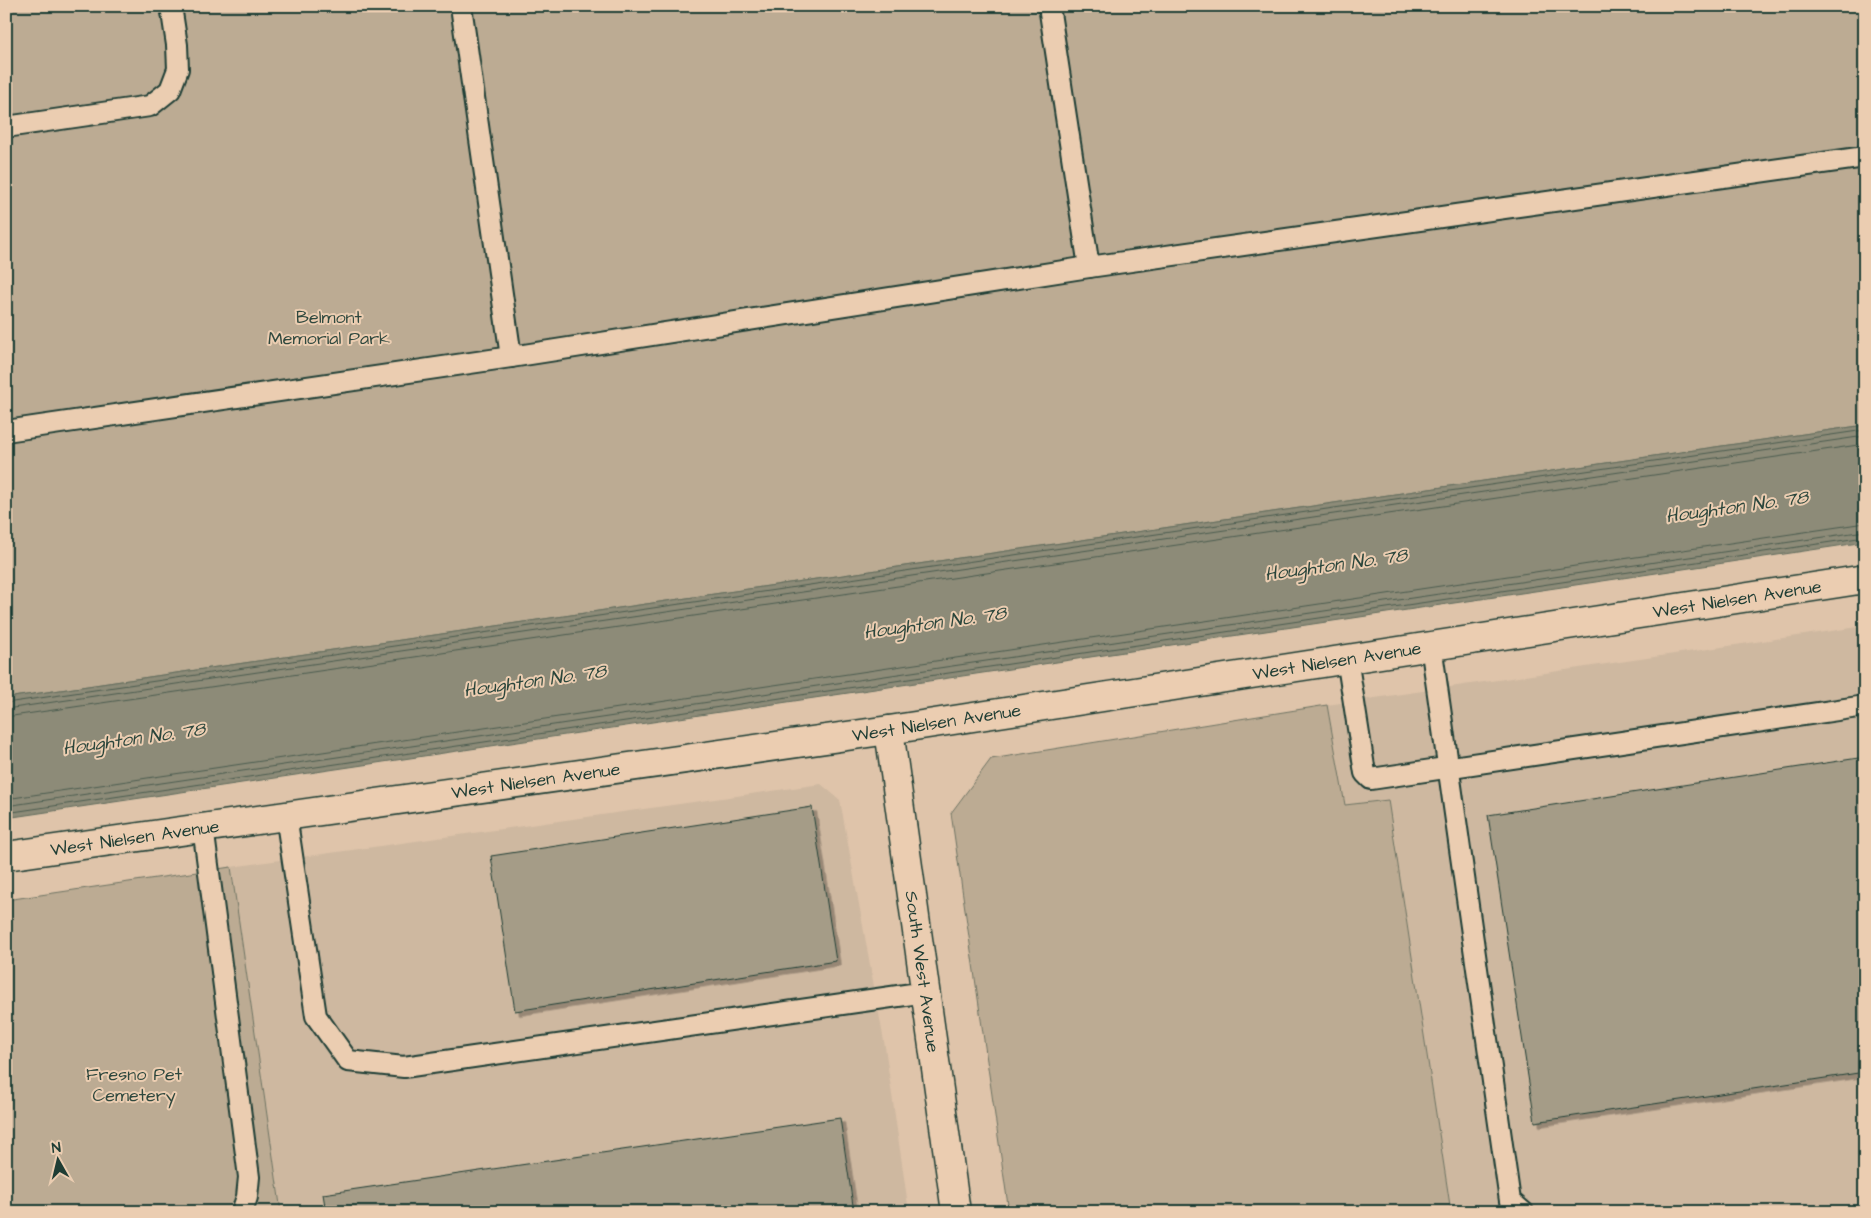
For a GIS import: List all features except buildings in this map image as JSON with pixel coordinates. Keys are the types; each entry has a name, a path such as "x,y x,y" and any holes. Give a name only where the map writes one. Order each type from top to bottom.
{"street":[{"name":"West Nielsen Avenue","path":"6,856 889,730 1865,579"},
{"name":"South West Avenue","path":"889,730 956,1212"}],"lane":[{"path":"6,127 150,106 170,90 178,69 177,45 171,6"},
{"path":"461,6 511,357"},
{"path":"1049,6 1089,267"},
{"path":"6,431 511,357 1089,267 1865,158"},
{"path":"1431,645 1510,1201 1523,1212"},
{"path":"1347,658 1365,773 1371,779 1865,706"},
{"path":"286,815 316,1016 348,1061 404,1067 926,992"},
{"path":"203,827 249,1176 247,1197 242,1212"}],"shaded area":[{"path":"1865,626 1865,1212 1451,1212 1388,800 1345,805 1327,705"},
{"path":"821,784 840,800 885,1047 909,1212 281,1212 231,867"}],"green space":[{"name":"Belmont Memorial Park","path":"6,6 1865,6 1865,425 6,698"},
{"path":"1327,705 1345,805 1388,800 1451,1212 1009,1212 951,813 991,759"},
{"name":"Fresno Pet Cemetery","path":"231,867 281,1212 6,1212 6,900"}],"water":[{"name":"Houghton No. 78","path":"1865,425 1865,542 6,818 6,698"}]}
